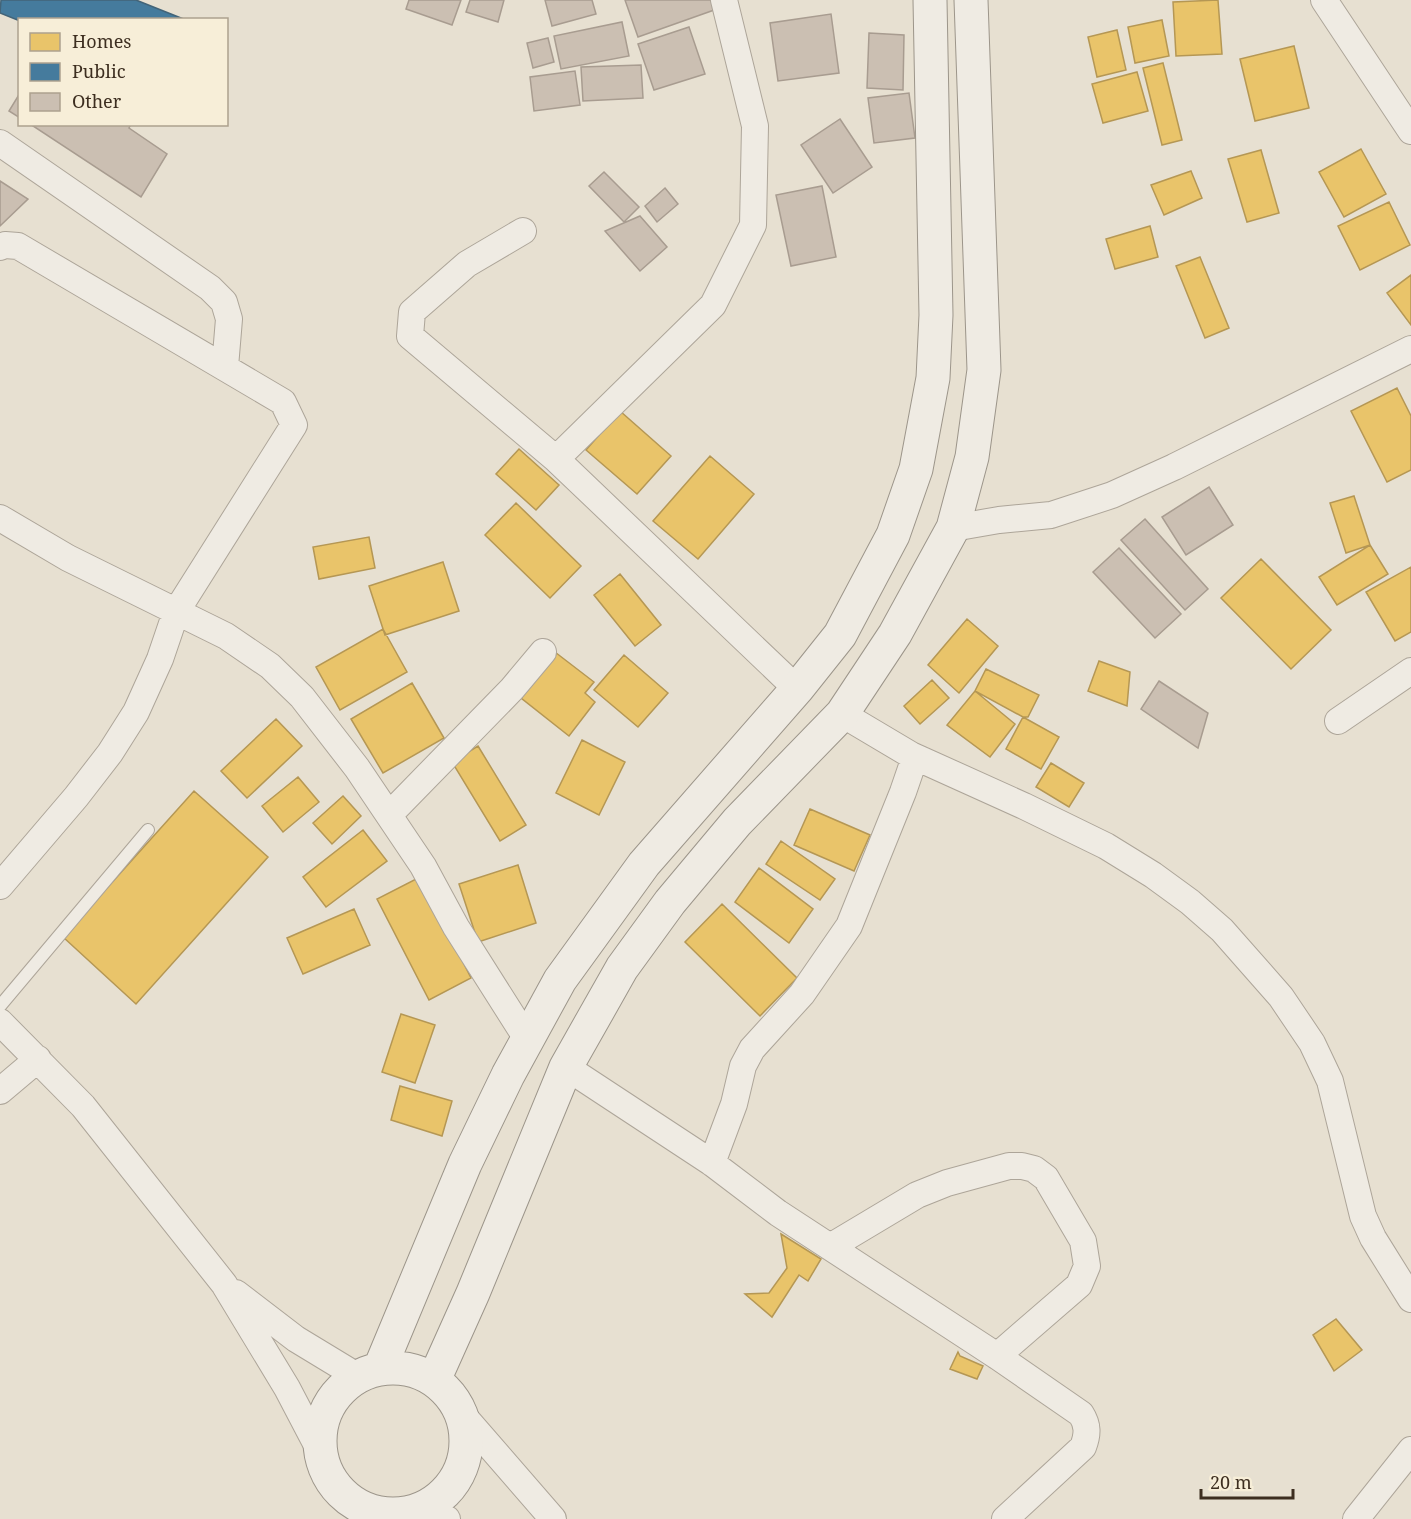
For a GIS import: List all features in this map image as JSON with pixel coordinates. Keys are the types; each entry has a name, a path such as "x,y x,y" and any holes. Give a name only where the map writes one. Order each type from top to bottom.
{"main road":[{"path":"369,1372 465,1164 527,1039 560,980 644,864 689,809 797,689 840,635 893,535 916,469 933,378 936,315 930,0"},
{"path":"434,1380 473,1293 566,1067 622,968 670,902 737,822 842,714 895,634 953,528 972,456 984,370 971,0"},
{"path":"934,239 978,239"},
{"path":"399,1367 417,1371 434,1380 450,1395 461,1413 466,1434 465,1456 458,1477 446,1492 430,1505 398,1516 371,1511 352,1502 335,1504 320,1451 320,1431 325,1412 338,1391 369,1372 399,1367"}],"street":[{"path":"556,459 713,305 753,225 755,126 724,0"},
{"path":"1324,0 1411,131"},
{"path":"0,143 210,288 224,302 229,319 225,368"},
{"path":"523,231 468,264 412,312 410,336 556,459 797,689"},
{"path":"0,247 18,246 283,402 294,425 176,612 160,659 136,712 110,753 76,797 0,886"},
{"path":"953,528 999,520 1051,515 1112,495 1174,467 1411,349"},
{"path":"0,518 68,558 226,636 270,666 302,697 357,768 423,866 476,961 527,1039"},
{"path":"389,815 512,689 543,652"},
{"path":"1338,721 1411,671"},
{"path":"842,714 915,756 1096,841 1153,874 1222,930 1281,997 1317,1052 1330,1082 1363,1216 1373,1238 1411,1299"},
{"path":"712,1164 734,1104 743,1066 752,1048 802,994 849,926 903,792 915,756"},
{"path":"0,1022 83,1106 224,1284 287,1388 320,1451"},
{"path":"0,1091 38,1059"},
{"path":"566,1067 712,1164 778,1213 997,1356 1081,1414 1087,1429 1087,1437 1083,1446 1005,1519"},
{"path":"830,1247 890,1210 937,1187 996,1168 1022,1166 1034,1169 1046,1178 1083,1241 1087,1266 1079,1285 997,1356"},
{"path":"224,1284 296,1339 369,1372"},
{"path":"461,1413 553,1519"},
{"path":"1356,1519 1411,1450"},
{"path":"398,1516 447,1519"}],"lane":[{"path":"0,1006 148,830"}],"building: Homes":[{"path":"1218,0 1222,54 1176,56 1173,2"},
{"path":"1162,20 1169,56 1135,63 1128,27"},
{"path":"1117,30 1126,70 1097,77 1088,37"},
{"path":"1294,46 1309,108 1255,121 1240,59"},
{"path":"1163,63 1182,140 1162,145 1143,68"},
{"path":"1137,72 1148,111 1103,123 1092,84"},
{"path":"1361,149 1386,194 1344,217 1319,172"},
{"path":"1261,150 1279,213 1247,222 1228,159"},
{"path":"1191,171 1202,198 1164,215 1151,185"},
{"path":"1389,202 1410,245 1360,270 1338,226"},
{"path":"1150,226 1158,257 1115,269 1106,239"},
{"path":"1200,257 1229,328 1205,338 1176,266"},
{"path":"1411,275 1411,325 1387,293"},
{"path":"1397,388 1411,416 1411,470 1387,482 1351,411"},
{"path":"620,411 671,456 637,494 586,450"},
{"path":"519,449 559,485 536,510 496,474"},
{"path":"710,456 754,494 698,559 653,521"},
{"path":"1354,496 1370,545 1346,553 1330,503"},
{"path":"516,503 581,566 550,598 485,535"},
{"path":"369,537 375,568 319,579 313,547"},
{"path":"1370,545 1388,574 1337,605 1319,577"},
{"path":"1261,559 1331,630 1291,669 1221,598"},
{"path":"443,562 459,611 385,635 369,586"},
{"path":"1411,567 1411,632 1395,641 1366,592"},
{"path":"620,574 661,625 635,646 594,595"},
{"path":"967,619 998,646 959,693 928,665"},
{"path":"383,629 407,672 340,710 316,667"},
{"path":"551,649 594,682 585,693 595,702 569,736 516,694"},
{"path":"624,655 668,693 638,727 594,690"},
{"path":"1099,661 1130,672 1127,706 1088,691"},
{"path":"986,669 1039,695 1028,717 1023,717 975,691"},
{"path":"932,680 949,698 920,724 904,706"},
{"path":"412,683 444,738 383,773 351,719"},
{"path":"975,691 1015,724 990,757 947,725"},
{"path":"1023,717 1059,737 1041,769 1006,749"},
{"path":"276,719 302,746 247,798 221,771"},
{"path":"582,740 625,762 599,815 556,793"},
{"path":"478,746 526,825 500,841 452,762"},
{"path":"1051,763 1084,783 1069,807 1036,787"},
{"path":"298,777 319,802 283,832 262,806"},
{"path":"194,791 268,857 136,1004 63,937"},
{"path":"343,796 361,816 332,844 313,823"},
{"path":"810,809 870,835 854,871 794,845"},
{"path":"363,830 387,861 326,907 303,877"},
{"path":"781,841 835,879 820,900 766,864"},
{"path":"518,865 536,923 478,942 459,884"},
{"path":"759,868 813,909 789,943 735,902"},
{"path":"420,877 471,978 429,1000 377,899"},
{"path":"722,904 797,978 760,1016 685,942"},
{"path":"354,909 370,945 303,974 287,938"},
{"path":"401,1014 435,1025 415,1083 382,1072"},
{"path":"400,1086 452,1101 442,1136 391,1120"},
{"path":"781,1234 821,1259 808,1281 799,1275 772,1317 745,1294 769,1293 787,1268"},
{"path":"1336,1319 1362,1350 1334,1371 1313,1335"},
{"path":"958,1352 960,1356 983,1366 977,1379 950,1369"}],"building: Public":[{"path":"1,0 136,0 181,18 18,18 18,20 0,13"}],"building: Other":[{"path":"409,0 461,0 452,25 406,9"},
{"path":"470,0 504,0 498,22 466,12"},
{"path":"545,0 592,0 596,14 552,26"},
{"path":"625,0 713,0 717,9 638,37"},
{"path":"831,14 839,73 778,81 770,23"},
{"path":"622,22 629,56 561,69 554,36"},
{"path":"689,27 705,74 654,90 638,44"},
{"path":"869,33 904,35 903,90 867,88"},
{"path":"548,38 554,62 533,68 527,43"},
{"path":"641,65 643,98 583,101 581,67"},
{"path":"575,71 580,105 534,111 530,77"},
{"path":"909,93 915,138 874,143 868,98"},
{"path":"18,96 18,117 9,111"},
{"path":"840,119 872,167 833,193 801,145"},
{"path":"33,126 130,126 129,128 167,154 141,197"},
{"path":"604,172 639,207 624,222 589,186"},
{"path":"0,181 28,199 0,226"},
{"path":"822,186 836,257 791,266 776,195"},
{"path":"665,188 678,204 657,222 645,206"},
{"path":"640,216 667,247 640,271 605,231"},
{"path":"1209,487 1233,525 1186,555 1162,517"},
{"path":"1145,519 1208,589 1185,610 1121,540"},
{"path":"1119,548 1181,614 1155,638 1093,572"},
{"path":"1159,681 1208,713 1198,748 1141,709"}]}
